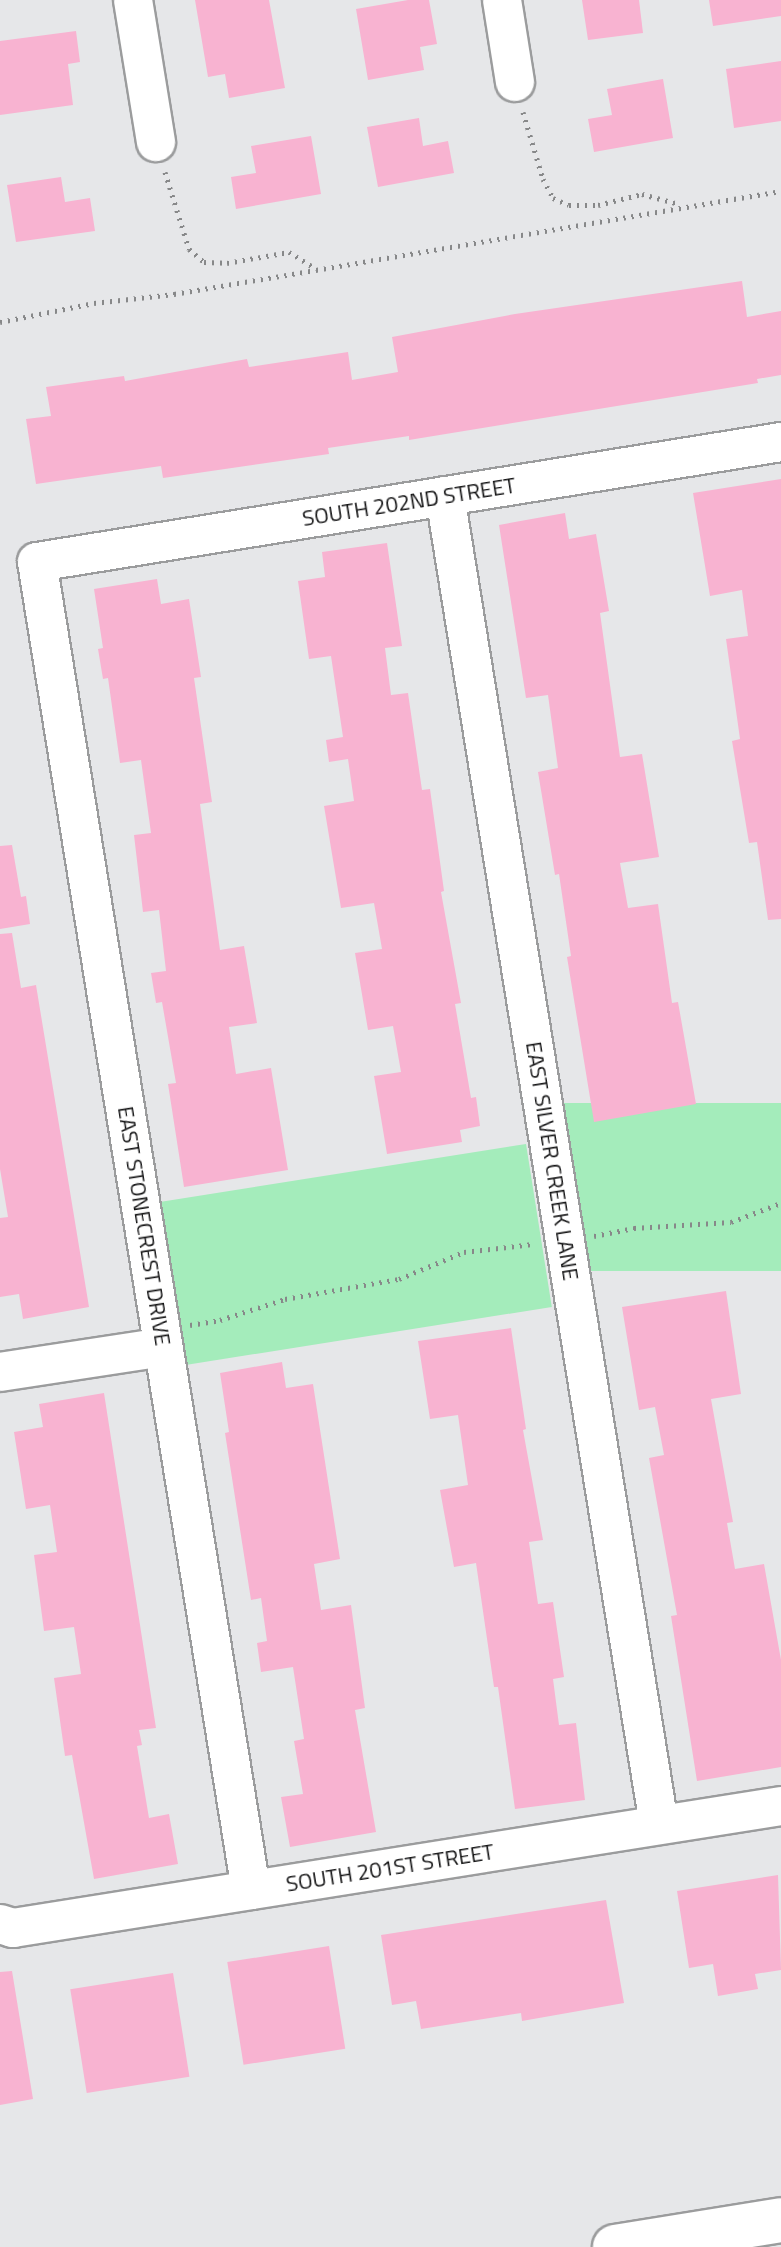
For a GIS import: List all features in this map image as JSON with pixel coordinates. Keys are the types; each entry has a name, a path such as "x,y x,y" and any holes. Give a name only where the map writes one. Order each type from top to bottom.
{"main road":[{"path":"615,2247 766,2231"}],"street":[{"path":"133,0 156,142"},
{"path":"502,0 515,82"},
{"name":"SOUTH 202ND STREET","path":"37,562 781,442"},
{"name":"EAST SILVER CREEK LANE","path":"445,496 659,1825"},
{"name":"EAST STONECREST DRIVE","path":"37,562 251,1890"},
{"path":"0,1372 162,1338"},
{"name":"SOUTH 201ST STREET","path":"0,1924 13,1928 781,1806"}],"path":[{"path":"515,82 543,179 553,198 569,205 598,205 642,194 685,206"},
{"path":"156,142 189,249 204,262 227,263 289,252 316,269"},
{"path":"0,322 94,303 174,294 781,191"},
{"path":"162,1338 285,1299 399,1279 464,1252 499,1245 565,1242 634,1228 731,1222 781,1203"}],"green space":[{"path":"561,1103 781,1103 781,1271 561,1271"},
{"path":"526,1144 552,1307 182,1365 157,1203"}],"building":[{"path":"195,0 269,0 285,88 229,98 225,74 208,77"},
{"path":"408,0 429,0 437,44 420,47 424,70 368,80 356,9"},
{"path":"582,0 639,0 643,33 588,40"},
{"path":"709,0 781,0 781,16 713,26"},
{"path":"76,31 80,62 68,64 73,105 0,115 0,41"},
{"path":"781,61 781,121 734,128 726,69"},
{"path":"663,79 673,138 594,152 588,119 612,115 607,89"},
{"path":"419,118 423,146 448,141 454,173 378,187 367,127"},
{"path":"311,136 321,194 236,209 231,177 256,173 251,146"},
{"path":"61,177 65,202 90,198 95,231 16,242 7,185"},
{"path":"742,281 747,317 781,311 781,375 757,379 758,383 409,440 409,436 328,448 329,454 163,478 161,466 36,484 26,419 51,416 46,387 124,376 125,381 247,359 249,367 348,352 352,380 398,372 392,337 515,314"},
{"path":"781,479 781,919 768,920 757,842 749,843 732,741 740,739 726,639 748,636 742,590 710,596 693,493"},
{"path":"565,513 569,539 596,534 609,611 600,613 620,757 642,754 659,857 620,863 628,908 658,904 672,1003 678,1002 696,1104 594,1122 567,957 571,956 559,874 555,875 538,772 558,768 548,695 526,698 499,525"},
{"path":"387,543 402,646 385,648 391,695 408,693 422,790 430,789 444,891 441,892 461,1003 455,1004 471,1098 476,1097 480,1126 460,1130 462,1142 387,1154 374,1076 401,1072 393,1026 368,1030 355,953 382,949 374,903 341,908 324,806 354,801 348,759 329,762 326,740 343,737 331,656 309,659 298,581 325,577 322,552"},
{"path":"157,579 161,604 189,599 201,677 194,678 212,802 200,804 220,950 244,946 257,1023 229,1027 236,1074 271,1068 288,1170 184,1187 168,1084 176,1083 162,1002 156,1003 151,973 166,971 159,910 143,912 134,835 151,833 141,760 120,763 108,678 103,679 98,649 103,648 94,589"},
{"path":"12,845 21,897 26,896 30,924 0,929 0,846"},
{"path":"12,933 21,988 36,985 89,1307 23,1319 19,1294 0,1297 0,1218 8,1217 0,1169 0,934"},
{"path":"726,1291 741,1394 711,1399 733,1522 727,1523 735,1569 764,1564 781,1660 781,1767 697,1781 671,1616 677,1615 649,1458 664,1455 655,1407 639,1410 622,1307"},
{"path":"511,1328 526,1429 523,1430 543,1540 529,1542 538,1604 553,1602 564,1677 553,1679 559,1725 576,1723 585,1800 515,1809 476,1563 454,1567 440,1490 468,1485 458,1415 430,1419 418,1341"},
{"path":"282,1362 286,1388 313,1384 340,1559 314,1564 321,1610 351,1605 365,1708 355,1710 376,1832 290,1847 281,1797 303,1794 294,1741 304,1739 293,1667 261,1672 257,1643 267,1641 261,1598 251,1600 225,1433 229,1432 220,1373"},
{"path":"104,1393 156,1728 139,1730 142,1745 137,1746 149,1818 169,1814 178,1864 94,1879 72,1755 65,1756 54,1678 81,1674 74,1627 44,1631 34,1555 57,1552 50,1505 26,1509 14,1432 43,1427 39,1404"},
{"path":"778,1875 781,1970 755,1974 758,1989 718,1996 713,1964 689,1968 677,1891"},
{"path":"606,1900 624,2003 522,2021 521,2013 421,2029 416,2001 392,2005 381,1935"},
{"path":"329,1946 345,2049 244,2065 227,1962"},
{"path":"12,1971 33,2099 0,2105 0,1972"},
{"path":"173,1973 189,2077 87,2093 70,1989"}]}
